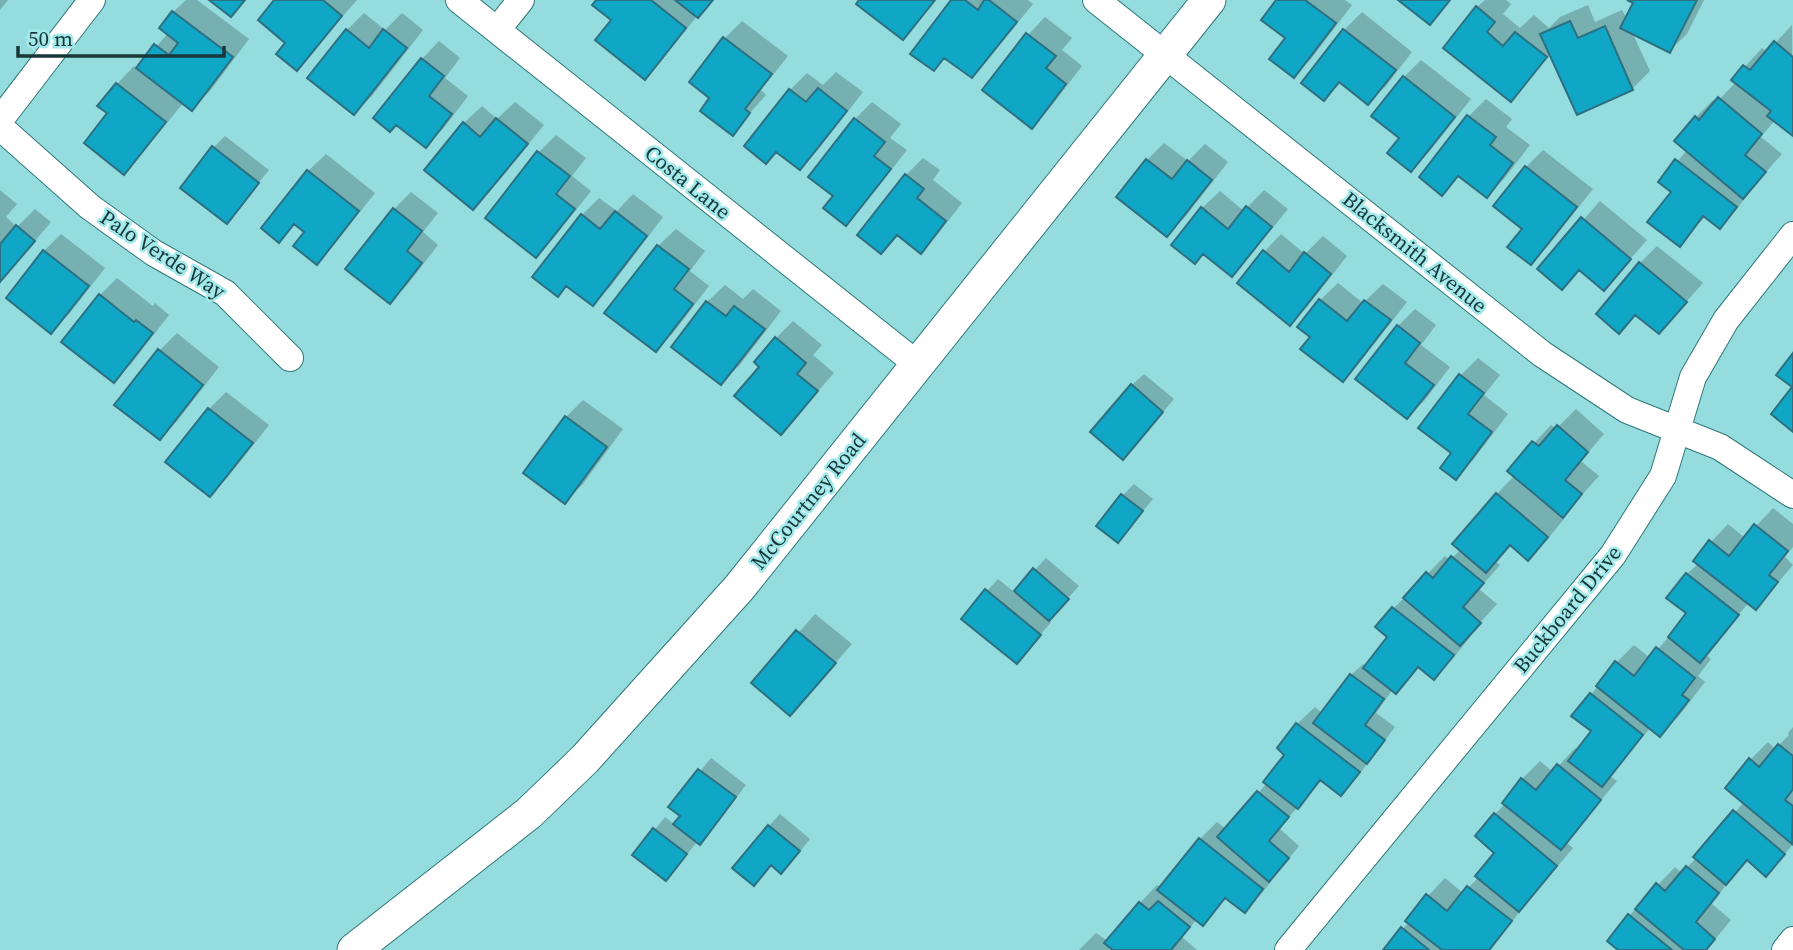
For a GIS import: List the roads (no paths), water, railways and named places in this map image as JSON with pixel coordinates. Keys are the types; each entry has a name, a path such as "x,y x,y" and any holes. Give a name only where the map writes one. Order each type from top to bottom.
{"street":[{"path":"0,120 92,0"},
{"name":"Costa Lane","path":"459,0 917,365"},
{"path":"497,30 521,0"},
{"name":"Blacksmith Avenue","path":"1096,0 1542,354 1627,410 1720,447 1793,495"},
{"name":"McCourtney Road","path":"354,950 529,813 585,759 739,588 1209,0"},
{"name":"Palo Verde Way","path":"0,127 90,207 154,253 225,293 290,358"},
{"name":"Buckboard Drive","path":"1287,950 1612,555 1663,476 1693,377 1726,320 1793,235"},
{"path":"1785,950 1793,940"}]}
